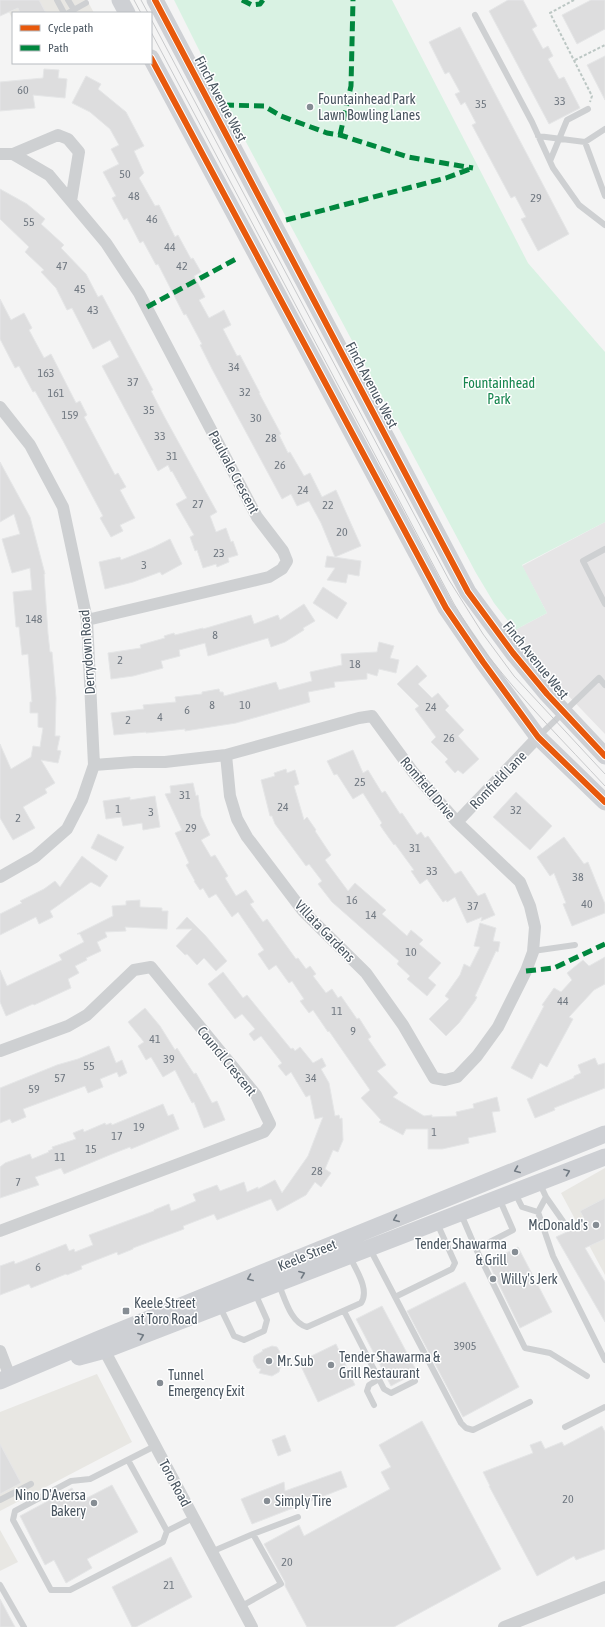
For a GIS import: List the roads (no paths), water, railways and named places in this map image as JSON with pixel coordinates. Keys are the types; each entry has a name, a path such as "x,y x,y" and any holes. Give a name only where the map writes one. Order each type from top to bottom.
{"main road":[{"path":"120,0 126,12"},
{"name":"Finch Avenue West","path":"155,0 468,592 513,653 547,694 605,756"},
{"path":"152,60 446,608 483,662 538,737 605,802"},
{"name":"Keele Street","path":"102,1345 605,1134"},
{"name":"Keele Street","path":"5,1379 220,1306 507,1195 543,1190 605,1157"}],"street":[{"path":"0,154 13,154 58,135 68,139 79,152 71,201"},
{"name":"Paulvale Crescent","path":"13,154 49,175 106,244 133,282 257,517 283,551 287,561 282,569 269,577 87,620"},
{"name":"Derrydown Road","path":"0,407 30,445 63,507 87,620 94,765 82,800 67,829 35,857 0,877"},
{"name":"Romfield Drive","path":"94,765 134,762 165,762 226,755 372,716 413,772 457,822 520,882 530,906 534,927 532,952 526,971 498,1027 477,1056 456,1076 445,1080 434,1078"},
{"name":"Romfield Lane","path":"457,822 538,737"},
{"name":"Villata Gardens","path":"226,755 232,802 237,819 247,837 302,911 366,973 404,1025 434,1078"},
{"name":"Council Crescent","path":"0,1051 68,1026 87,1015 134,970 151,967 256,1095 270,1124 264,1132 0,1232"},
{"name":"Toro Road","path":"102,1345 240,1607 252,1627"},
{"path":"0,1351 5,1379"},
{"path":"504,1627 605,1588"}],"lane":[{"path":"57,0 63,12"},
{"path":"68,0 71,11 87,1"},
{"path":"475,15 532,122 553,168 579,205 605,225"},
{"path":"550,161 567,120 588,109"},
{"path":"538,136 585,142 605,129"},
{"path":"585,142 605,196"},
{"path":"605,549 583,561 605,604"},
{"path":"538,737 605,674"},
{"path":"599,678 605,685"},
{"path":"532,952 575,945"},
{"path":"543,1190 538,1212 552,1256 605,1360"},
{"path":"543,1190 567,1227"},
{"path":"507,1195 522,1207 538,1212"},
{"path":"476,1249 514,1230 507,1195"},
{"path":"461,1213 476,1249 525,1348 550,1353 587,1376"},
{"path":"395,1297 452,1269 455,1263 436,1222"},
{"path":"369,1248 461,1423 466,1428 473,1430 530,1402"},
{"path":"278,1283 295,1320 301,1326 307,1328 361,1303 364,1298 365,1291 350,1256"},
{"path":"220,1306 234,1336 244,1340 264,1330 267,1320 254,1292"},
{"path":"344,1310 384,1389 391,1393 414,1381"},
{"path":"374,1405 367,1391 369,1385 379,1379"},
{"path":"565,1427 605,1407"},
{"path":"155,1446 90,1479 72,1480 15,1511 13,1520 50,1590 70,1590 163,1542 167,1531 193,1518"},
{"path":"128,1460 167,1531"},
{"path":"0,1500 31,1484"},
{"path":"211,1552 298,1516"},
{"path":"240,1607 281,1584 253,1534"},
{"path":"0,1585 24,1627"}],"tram line":[{"path":"134,0 140,12"},
{"path":"141,0 147,12"},
{"path":"152,21 449,580 483,634 514,676 605,774"},
{"path":"152,34 466,624 489,657 517,691 605,786"}],"place":[{"name":"Fountainhead Park Lawn Bowling Lanes","path":"310,107"},
{"name":"McDonald's","path":"596,1225"},
{"name":"Tender Shawarma & Grill","path":"515,1252"},
{"name":"Willy's Jerk","path":"493,1279"},
{"name":"Keele Street at Toro Road","path":"126,1311"},
{"name":"Mr. Sub","path":"269,1361"},
{"name":"Tender Shawarma & Grill Restaurant","path":"331,1365"},
{"name":"Tunnel Emergency Exit","path":"160,1383"},
{"name":"Simply Tire","path":"267,1501"},
{"name":"Nino D'Aversa Bakery","path":"94,1503"}],"park label":[{"name":"Fountainhead Park","path":"499,392"}]}
